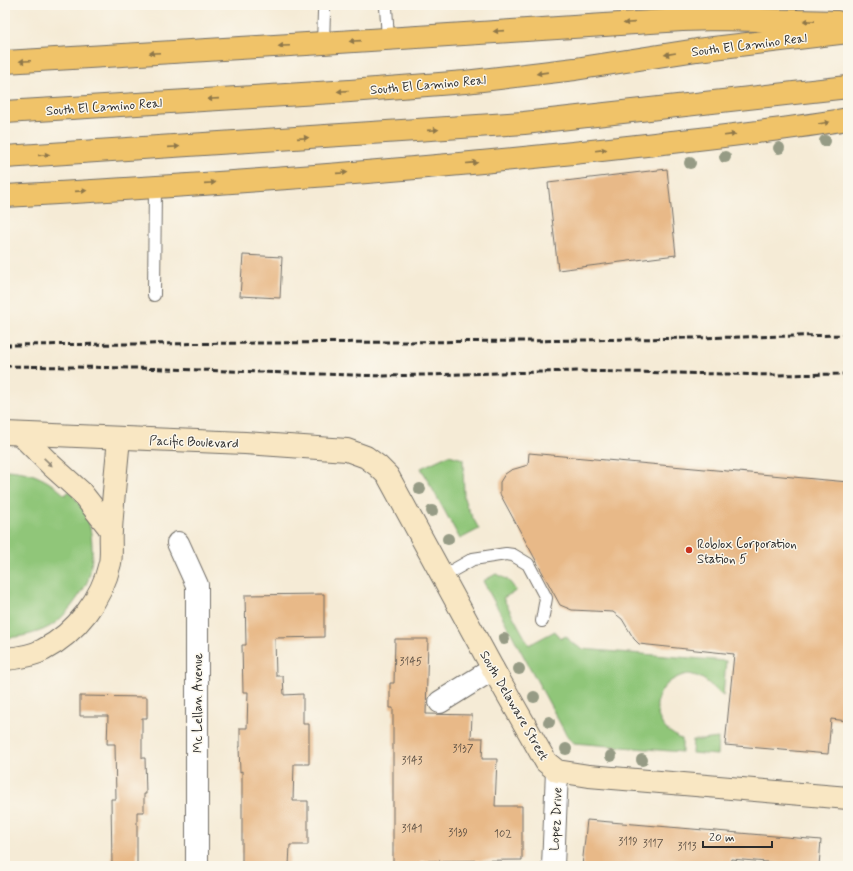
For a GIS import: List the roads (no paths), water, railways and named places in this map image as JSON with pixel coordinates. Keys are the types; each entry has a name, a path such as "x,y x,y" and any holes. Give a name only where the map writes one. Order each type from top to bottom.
{"main road":[{"path":"5,62 682,20 717,19 848,22"},
{"name":"South El Camino Real","path":"5,112 350,91 465,82 567,70 698,50 848,32"},
{"path":"5,157 524,123 848,87"},
{"path":"8,196 510,160 800,127 848,119"}],"street":[{"name":"Pacific Boulevard","path":"13,434 245,443 347,450 366,457 378,466"},
{"path":"13,434 81,492 111,530"},
{"path":"5,659 20,658 42,651 61,639 79,622 95,601 106,578 110,562 111,530 119,439"},
{"name":"South Delaware Street","path":"378,466 388,476 493,669 546,762 557,771 589,776 848,798"},
{"name":"Mc Lellan Avenue","path":"178,543 197,585 197,866"},
{"path":"440,702 493,669"},
{"name":"Lopez Drive","path":"553,866 557,771"}],"lane":[{"path":"386,7 388,38"},
{"path":"323,43 324,12"},
{"path":"154,295 155,186"},
{"path":"443,576 473,559 506,554 513,555 528,564 546,598 542,621"}],"railway":[{"path":"5,345 529,341 848,335"},
{"path":"5,366 136,368 384,376 577,371 774,375 848,374"}],"place":[{"name":"Roblox Corporation Station 5","path":"689,550"}]}
